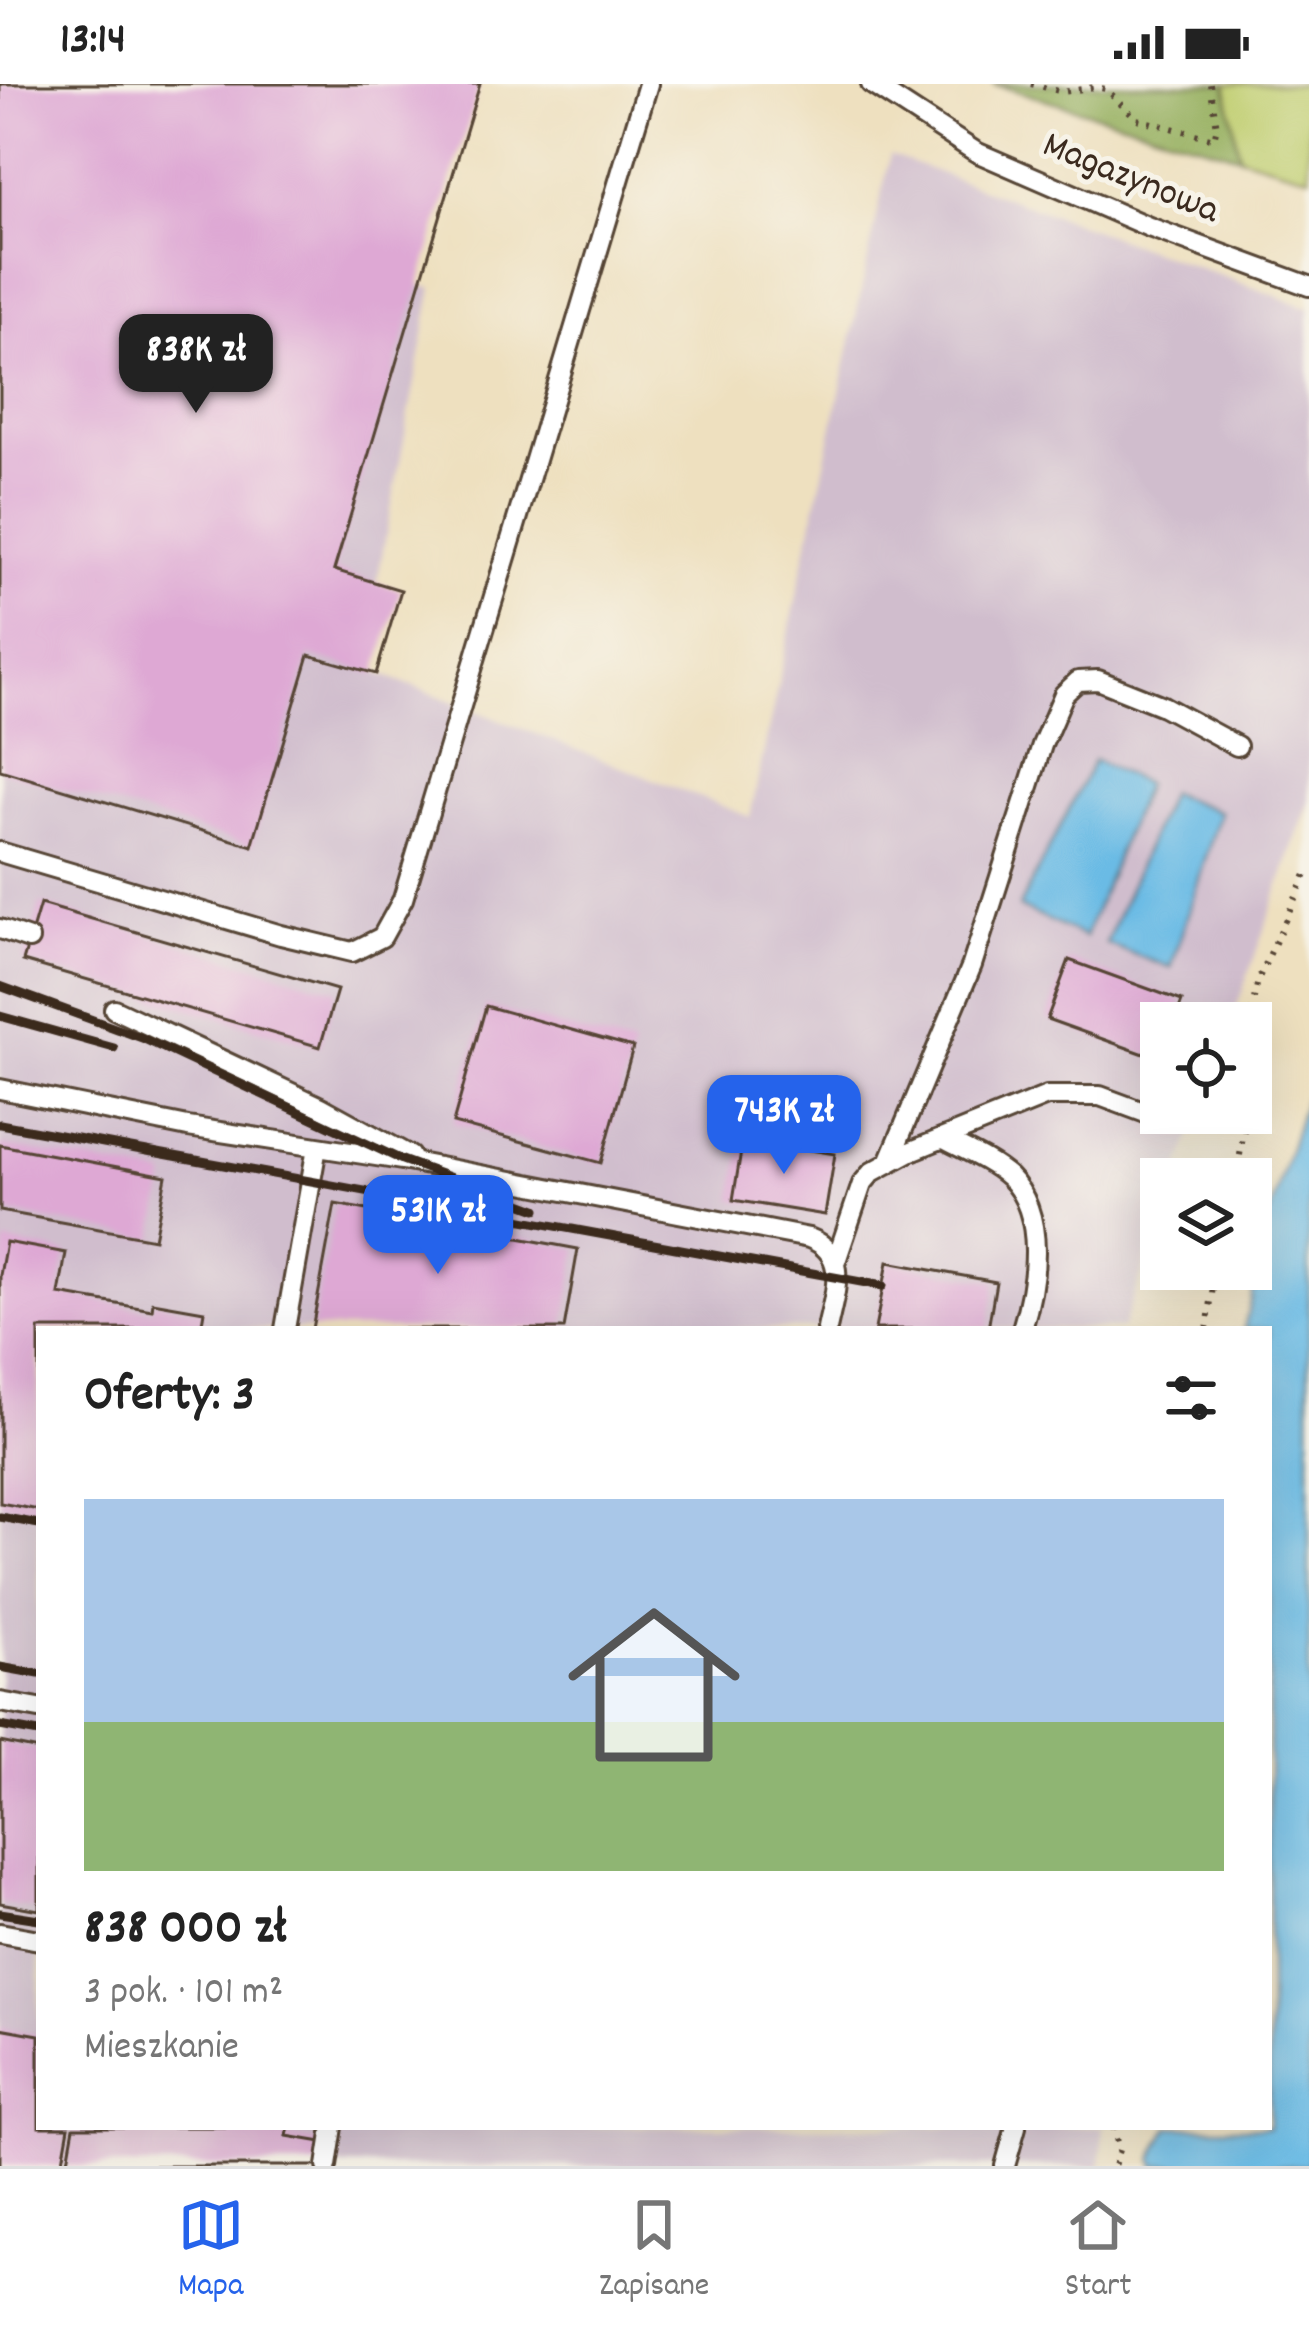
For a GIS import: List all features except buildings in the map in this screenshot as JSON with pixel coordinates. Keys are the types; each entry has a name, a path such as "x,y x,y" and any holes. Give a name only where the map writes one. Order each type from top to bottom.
{"lane":[{"path":"0,851 352,952 382,937 403,899 648,84"},
{"name":"Magazynowa","path":"871,84 976,152 1149,227 1309,286"},
{"path":"889,1162 972,965 1042,745 1064,694 1078,681 1098,680 1163,706 1237,746"},
{"path":"0,929 29,939"},
{"path":"114,1009 321,1107 424,1165"},
{"path":"0,1090 808,1238 827,1246 836,1261"},
{"path":"828,1326 836,1261 862,1184 889,1162 1047,1096 1100,1096 1140,1111"},
{"path":"944,1139 1013,1181 1027,1208 1035,1254 1023,1326"},
{"path":"286,1326 316,1147"},
{"path":"0,1702 36,1708"},
{"path":"0,1933 36,1939"},
{"path":"327,2166 333,2130"},
{"path":"1005,2166 1015,2130"}],"path":[{"path":"1030,84 1049,91 1106,89 1137,119 1214,139 1217,127 1210,84"},
{"path":"1253,1002 1258,980 1309,868"},
{"path":"1207,1326 1213,1290"},
{"path":"1114,2130 1118,2150 1114,2166"}],"shaded area":[{"path":"890,155 1309,308 1309,803 1238,1002 1140,1002 1140,1134 1192,1134 1183,1158 1140,1158 1140,1279 1123,1326 36,1326 36,2130 1104,2130 1101,2166 0,2166 0,287 350,272 433,288 361,666 750,817"}],"green space":[{"path":"993,84 1226,84 1239,156"},
{"path":"1226,84 1309,84 1309,176 1239,156"}],"water":[{"path":"1094,760 1145,784 1085,937 1019,907"},
{"path":"1169,793 1220,812 1171,968 1106,944"},
{"path":"1309,1086 1309,2166 1155,2166 1153,2159 1168,2130 1272,2130 1272,1326 1245,1326 1253,1290 1272,1290 1272,1206"}],"railway":[{"path":"0,986 142,1038 402,1160 537,1209"},
{"path":"0,1016 114,1048"},
{"path":"0,1124 883,1286"},
{"path":"0,1517 36,1523"},
{"path":"0,1667 36,1673"},
{"path":"0,1726 36,1732"},
{"path":"0,1913 36,1919"}]}
